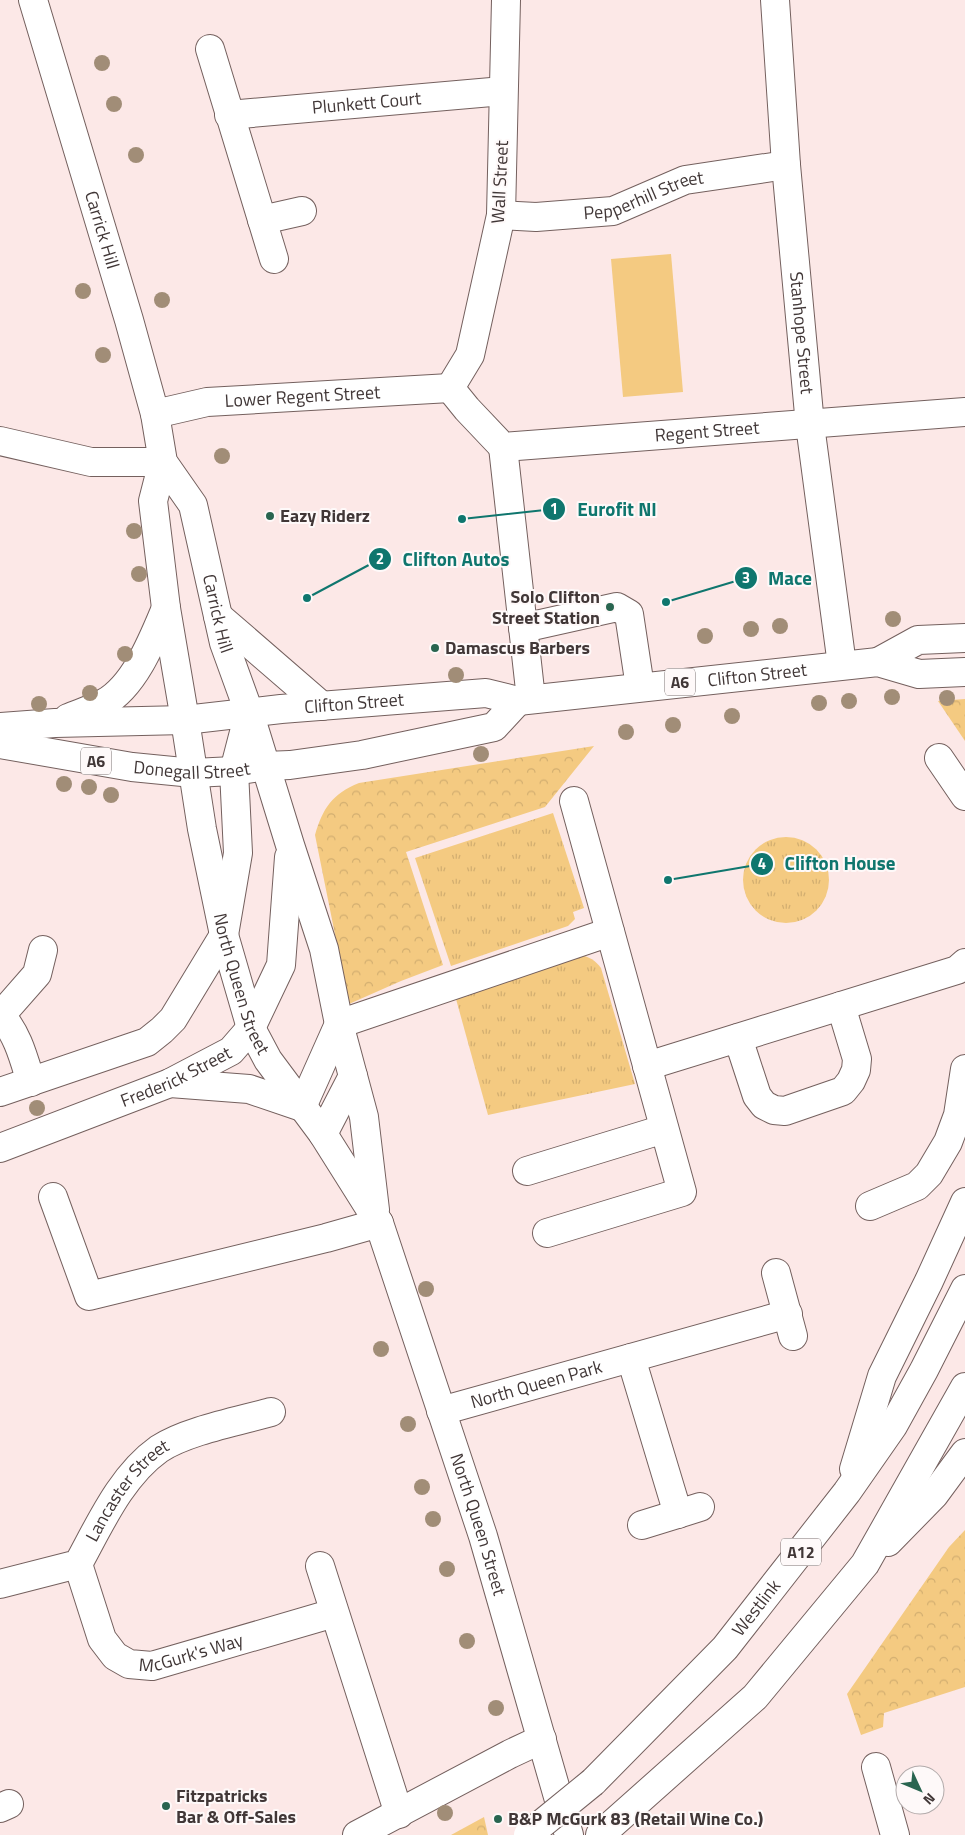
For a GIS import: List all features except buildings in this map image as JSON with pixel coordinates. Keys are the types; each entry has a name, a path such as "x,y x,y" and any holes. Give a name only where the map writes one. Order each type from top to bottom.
{"main road":[{"name":"Carrick Hill","path":"33,0 129,320 155,414 163,462 153,501 166,608 186,720"},
{"name":"Wall Street","path":"450,388 470,355 501,215 506,0"},
{"name":"Stanhope Street","path":"775,0 786,165 810,424 842,665"},
{"path":"210,49 274,259"},
{"name":"Plunkett Court","path":"230,115 503,91"},
{"name":"Pepperhill Street","path":"501,215 536,217 613,211 685,180 786,165"},
{"path":"262,220 302,211"},
{"name":"Lower Regent Street","path":"155,414 207,402 450,388"},
{"path":"450,388 466,409 503,447 523,628 525,700"},
{"name":"Regent Street","path":"503,447 965,412"},
{"path":"0,441 91,462 163,462"},
{"name":"Carrick Hill","path":"163,462 193,506 224,643 249,712"},
{"path":"523,628 617,607 629,614 640,687"},
{"path":"55,723 105,703 118,690 144,657 166,608"},
{"path":"218,616 322,706"},
{"name":"Clifton Street","path":"878,662 918,640 965,638"},
{"name":"Clifton Street","path":"249,712 486,693 525,700 878,662 919,674 965,672"},
{"name":"A6","path":"265,766 290,765 362,755 494,727 525,700"},
{"path":"0,1092 147,1042 173,1019 224,935 238,853 234,771 249,712"},
{"name":"A6","path":"0,727 55,723 186,720 249,712"},
{"name":"North Queen Street","path":"249,712 324,949 339,1024 364,1118 378,1220 483,1536 569,1835"},
{"name":"North Queen Street","path":"186,720 202,829 224,935 251,1028 268,1060 323,1134 378,1220"},
{"name":"Donegall Street","path":"0,744 132,767 193,773 234,771 265,766"},
{"path":"939,758 965,796"},
{"path":"547,1233 682,1192 574,801"},
{"name":"Frederick Street","path":"0,1148 170,1083 230,1051 251,1028 281,965 290,845"},
{"path":"170,1083 249,1089 302,1107 339,1024 610,932"},
{"path":"31,1082 12,1029 1,1015 37,974 43,950"},
{"path":"647,1066 962,971"},
{"path":"738,1038 757,1096 764,1104 774,1110 785,1111 843,1091 851,1081 856,1070 857,1059 841,1006"},
{"path":"870,1206 917,1186 929,1174 948,1142 958,1115 965,1069"},
{"path":"323,1134 353,1076"},
{"path":"527,1170 664,1129"},
{"path":"53,1197 89,1296 316,1240 378,1220"},
{"path":"847,1492 882,1376 934,1272 965,1202"},
{"name":"North Queen Park","path":"441,1411 631,1358 790,1325 776,1273"},
{"name":"Westlink","path":"528,1835 593,1782 726,1648 847,1492 893,1426 965,1289"},
{"path":"631,1358 689,1511 642,1525"},
{"path":"865,1564 965,1386"},
{"name":"Lancaster Street","path":"0,1584 78,1564 114,1501 139,1466 160,1449 186,1436 271,1412"},
{"path":"608,1829 755,1697 865,1564 934,1495 965,1453"},
{"name":"McGurk's Way","path":"78,1564 102,1639 115,1656 129,1664 152,1666 334,1613"},
{"path":"320,1566 398,1814"},
{"path":"357,1835 542,1739"},
{"path":"876,1767 895,1835"}],"green space":[{"path":"671,254 683,392 623,397 611,259"},
{"path":"965,699 965,741 938,701"},
{"path":"594,746 545,807 406,852 443,965 349,1004 315,835 321,817 335,797 359,783"},
{"path":"553,813 584,908 573,912 575,919 568,926 451,966 415,858"},
{"path":"786,837 802,840 810,844 822,856 826,864 829,880 826,896 822,904 810,916 802,920 786,923 770,920 762,916 750,904 746,896 743,880 746,864 750,856 762,844 770,840"},
{"path":"580,955 592,959 601,968 635,1084 488,1115 456,999"},
{"path":"965,1530 965,1687 884,1713 883,1727 861,1735 847,1694 949,1547"},
{"path":"484,1817 488,1835 451,1835"}],"place":[{"name":"Eazy Riderz","path":"270,516"},
{"name":"Eurofit NI","path":"462,519"},
{"name":"Clifton Autos","path":"307,598"},
{"name":"Mace","path":"666,602"},
{"name":"Solo Clifton Street Station","path":"610,607"},
{"name":"Damascus Barbers","path":"435,648"},
{"name":"Clifton House","path":"668,880"},
{"name":"Fitzpatricks Bar & Off-Sales","path":"166,1806"},
{"name":"B&P McGurk 83 (Retail Wine Co.)","path":"498,1819"}]}
